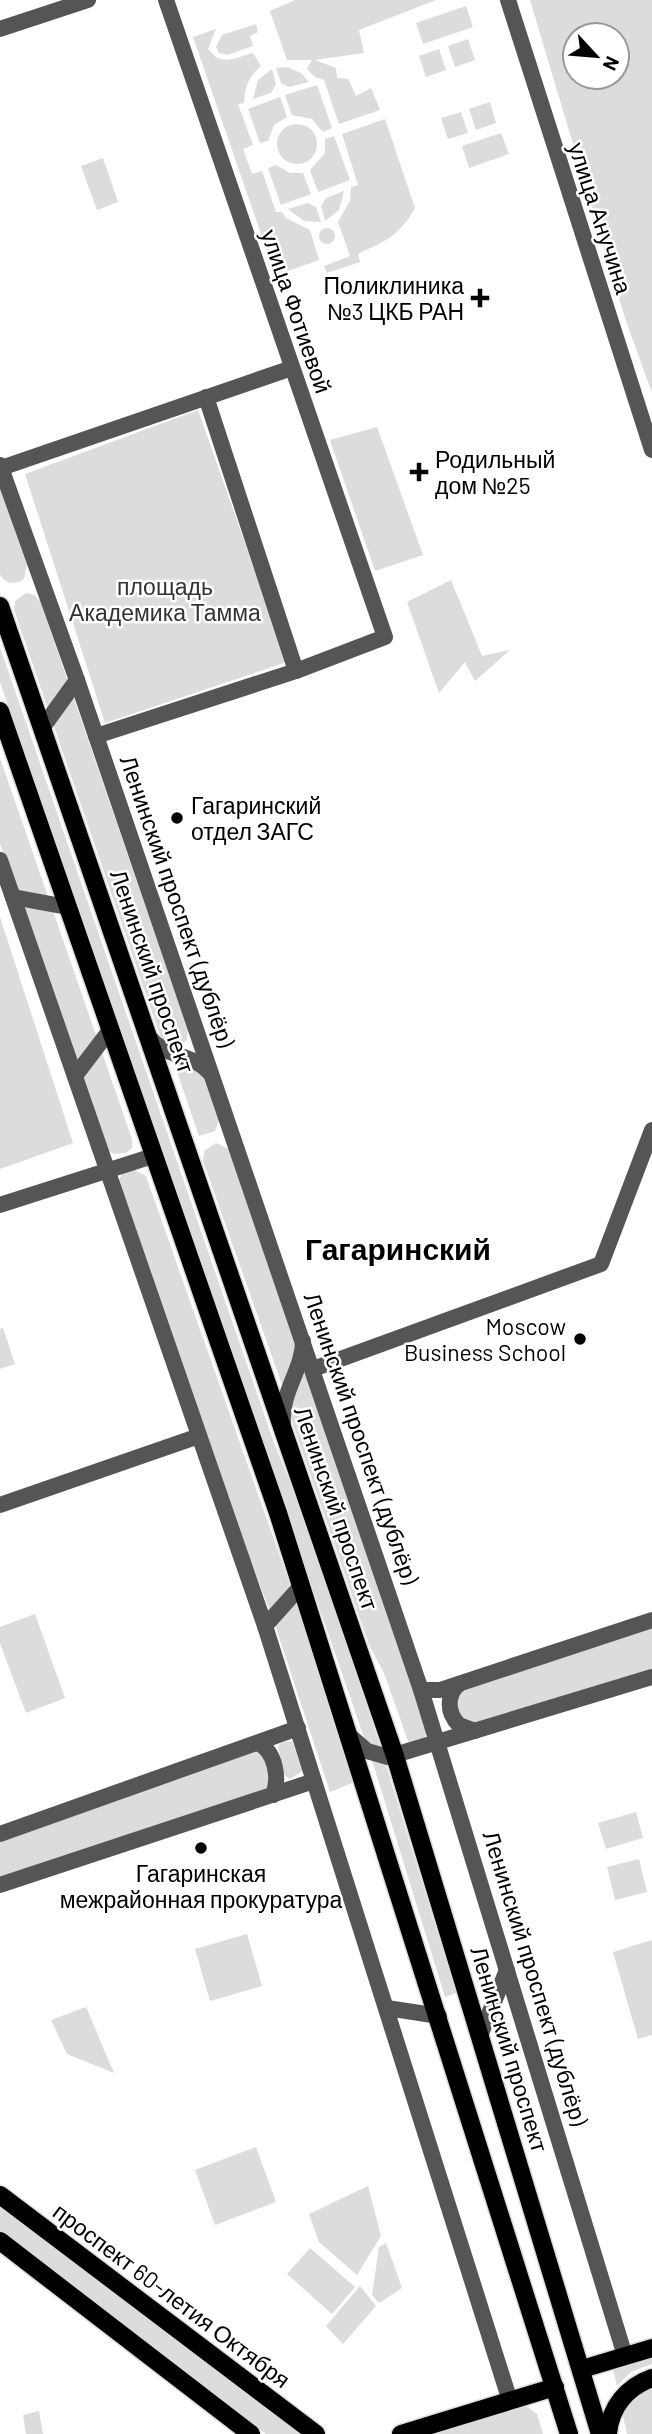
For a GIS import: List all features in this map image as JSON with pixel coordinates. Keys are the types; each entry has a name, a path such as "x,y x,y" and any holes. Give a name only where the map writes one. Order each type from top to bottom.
{"main road":[{"name":"Ленинский проспект","path":"2,614 283,1423 395,1756 600,2434"},
{"path":"0,711 301,1586 569,2434"},
{"name":"проспект 60-летия Октября","path":"0,2195 316,2434"},
{"path":"0,2241 251,2434"},
{"path":"582,2370 652,2348"},
{"path":"608,2434 616,2406 634,2386 652,2378"},
{"path":"410,2432 555,2387"}],"street":[{"path":"0,29 88,0"},
{"name":"улица Фотиевой","path":"166,0 385,637 296,671"},
{"name":"улица Анучина","path":"508,0 652,450"},
{"path":"1,466 292,368"},
{"path":"96,736 296,671 206,397"},
{"name":"Ленинский проспект (дублёр)","path":"1,466 77,680 421,1689 625,2356"},
{"path":"43,727 77,680"},
{"path":"0,860 265,1626 510,2401"},
{"path":"13,897 67,907"},
{"path":"75,1076 110,1030"},
{"path":"150,1038 161,1049 198,1061 212,1074"},
{"path":"313,1369 601,1264 652,1130"},
{"path":"0,1205 153,1156"},
{"path":"283,1423 283,1402 301,1356 303,1339"},
{"path":"0,1505 199,1436"},
{"path":"265,1626 301,1586"},
{"path":"421,1689 434,1691 459,1684 652,1620"},
{"path":"350,1736 358,1746 377,1756 395,1756 652,1678"},
{"path":"459,1684 450,1695 450,1710 458,1725 475,1731"},
{"path":"0,1834 298,1728"},
{"path":"258,1743 270,1753 277,1777 273,1795"},
{"path":"0,1885 314,1781"},
{"path":"480,2036 508,1970"},
{"path":"387,2008 439,2017"}],"green space":[{"path":"295,0 436,0 359,30 364,53 315,60 336,68 337,78 348,79 356,96 371,88 380,110 339,124 324,80 315,77 307,69 312,60 287,60 270,11"},
{"path":"530,0 652,0 652,393 626,321"},
{"path":"466,6 473,27 423,44 416,23"},
{"path":"256,24 258,32 250,36 253,46 227,55 219,53 216,47 222,35"},
{"path":"216,29 208,49 213,55 229,60 253,53 261,66 248,82 244,103 238,104 253,145 243,149 252,174 262,171 276,212 282,212 286,218 310,230 319,260 288,271 291,285 280,289 193,37"},
{"path":"468,39 475,60 455,67 448,46"},
{"path":"439,49 446,70 426,77 419,56"},
{"path":"287,67 301,73 309,82 289,87 281,83 276,68"},
{"path":"272,69 276,84 271,93 253,99 258,80"},
{"path":"317,85 332,128 323,132 312,119 292,115 285,95"},
{"path":"280,97 287,117 274,125 268,141 260,143 248,109"},
{"path":"490,102 496,123 476,130 469,109"},
{"path":"461,112 468,133 448,139 441,118"},
{"path":"385,119 415,208 391,237 358,254 360,262 327,273 324,266 350,256 338,222 350,201 351,187 358,185 342,134"},
{"path":"297,124 305,125 311,130 316,136 316,152 311,158 305,163 297,164 289,163 283,158 278,152 277,144 278,136 283,130 289,125"},
{"path":"501,133 509,154 469,168 462,146"},
{"path":"334,136 350,180 318,192 310,170 325,153 325,139"},
{"path":"103,158 118,202 97,210 81,166"},
{"path":"276,165 290,173 303,173 311,194 281,205 268,168"},
{"path":"344,191 339,210 325,221 321,206 326,198"},
{"path":"308,203 316,207 321,222 304,221 288,209"},
{"path":"324,228 330,228 335,236 333,242 324,244 319,239 319,233"},
{"name":"площадь Академика Тамма","path":"198,410 287,662 105,723 25,474"},
{"path":"377,427 423,555 375,571 330,440"},
{"path":"0,487 27,565 24,579 14,583 8,582 0,575"},
{"path":"451,580 482,656 510,650 475,681 465,662 439,693 407,602"},
{"path":"26,593 35,595 41,603 188,1030 187,1040 176,1049 163,1044 14,610 15,601"},
{"path":"0,647 273,1440 300,1507 382,1752 367,1746 0,682"},
{"path":"0,758 132,1139 132,1148 126,1153 114,1154 105,1148 0,844"},
{"path":"0,917 73,1143 0,1169"},
{"path":"174,1063 204,1069 220,1117 215,1131 199,1136"},
{"path":"216,1143 229,1149 298,1355 282,1385 203,1161 204,1151"},
{"path":"133,1169 146,1176 290,1585 288,1592 270,1611 224,1493 118,1182 123,1172"},
{"path":"3,1328 15,1364 0,1369 0,1329"},
{"path":"307,1369 427,1733 423,1741 409,1744 384,1673 369,1645 287,1407"},
{"path":"295,1600 355,1782 330,1792 275,1625"},
{"path":"35,1614 65,1698 26,1713 0,1643 0,1627"},
{"path":"652,1628 652,1671 467,1725 459,1721 456,1689"},
{"path":"292,1741 303,1771 290,1779 284,1775 278,1747 281,1743"},
{"path":"260,1749 267,1755 269,1788 0,1877 0,1839"},
{"path":"371,1757 385,1762 456,1993 445,1997"},
{"path":"636,1812 643,1838 606,1849 598,1823"},
{"path":"639,1859 647,1892 615,1900 607,1867"},
{"path":"247,1934 262,1986 210,2001 195,1949"},
{"path":"652,1940 652,2035 638,2039 613,1952"},
{"path":"86,2007 114,2073 67,2054 51,2020"},
{"path":"256,2147 276,2202 215,2225 195,2170"},
{"path":"368,2186 381,2236 357,2275 319,2242 309,2214"},
{"path":"0,2204 302,2434 266,2434 0,2231"},
{"path":"386,2243 402,2288 379,2303 372,2295 379,2247"},
{"path":"310,2248 355,2287 332,2314 287,2274"},
{"path":"360,2286 376,2306 343,2344 326,2326"},
{"path":"652,2358 652,2364 631,2372 617,2386 613,2369"},
{"path":"652,2384 652,2434 627,2434 622,2412 630,2399"},
{"path":"528,2407 537,2414 543,2434 438,2434 502,2408"},
{"path":"39,2411 43,2434 26,2434 23,2415"}],"place":[{"name":"Поликлиника №3 ЦКБ РАН","path":"480,298"},
{"name":"Родильный дом №25","path":"419,472"},
{"name":"Гагаринский отдел ЗАГС","path":"177,818"},
{"name":"Moscow Business School","path":"580,1339"},
{"name":"Гагаринская межрайонная прокуратура","path":"201,1848"}],"district":[{"name":"Гагаринский","path":"398,1248"}]}
